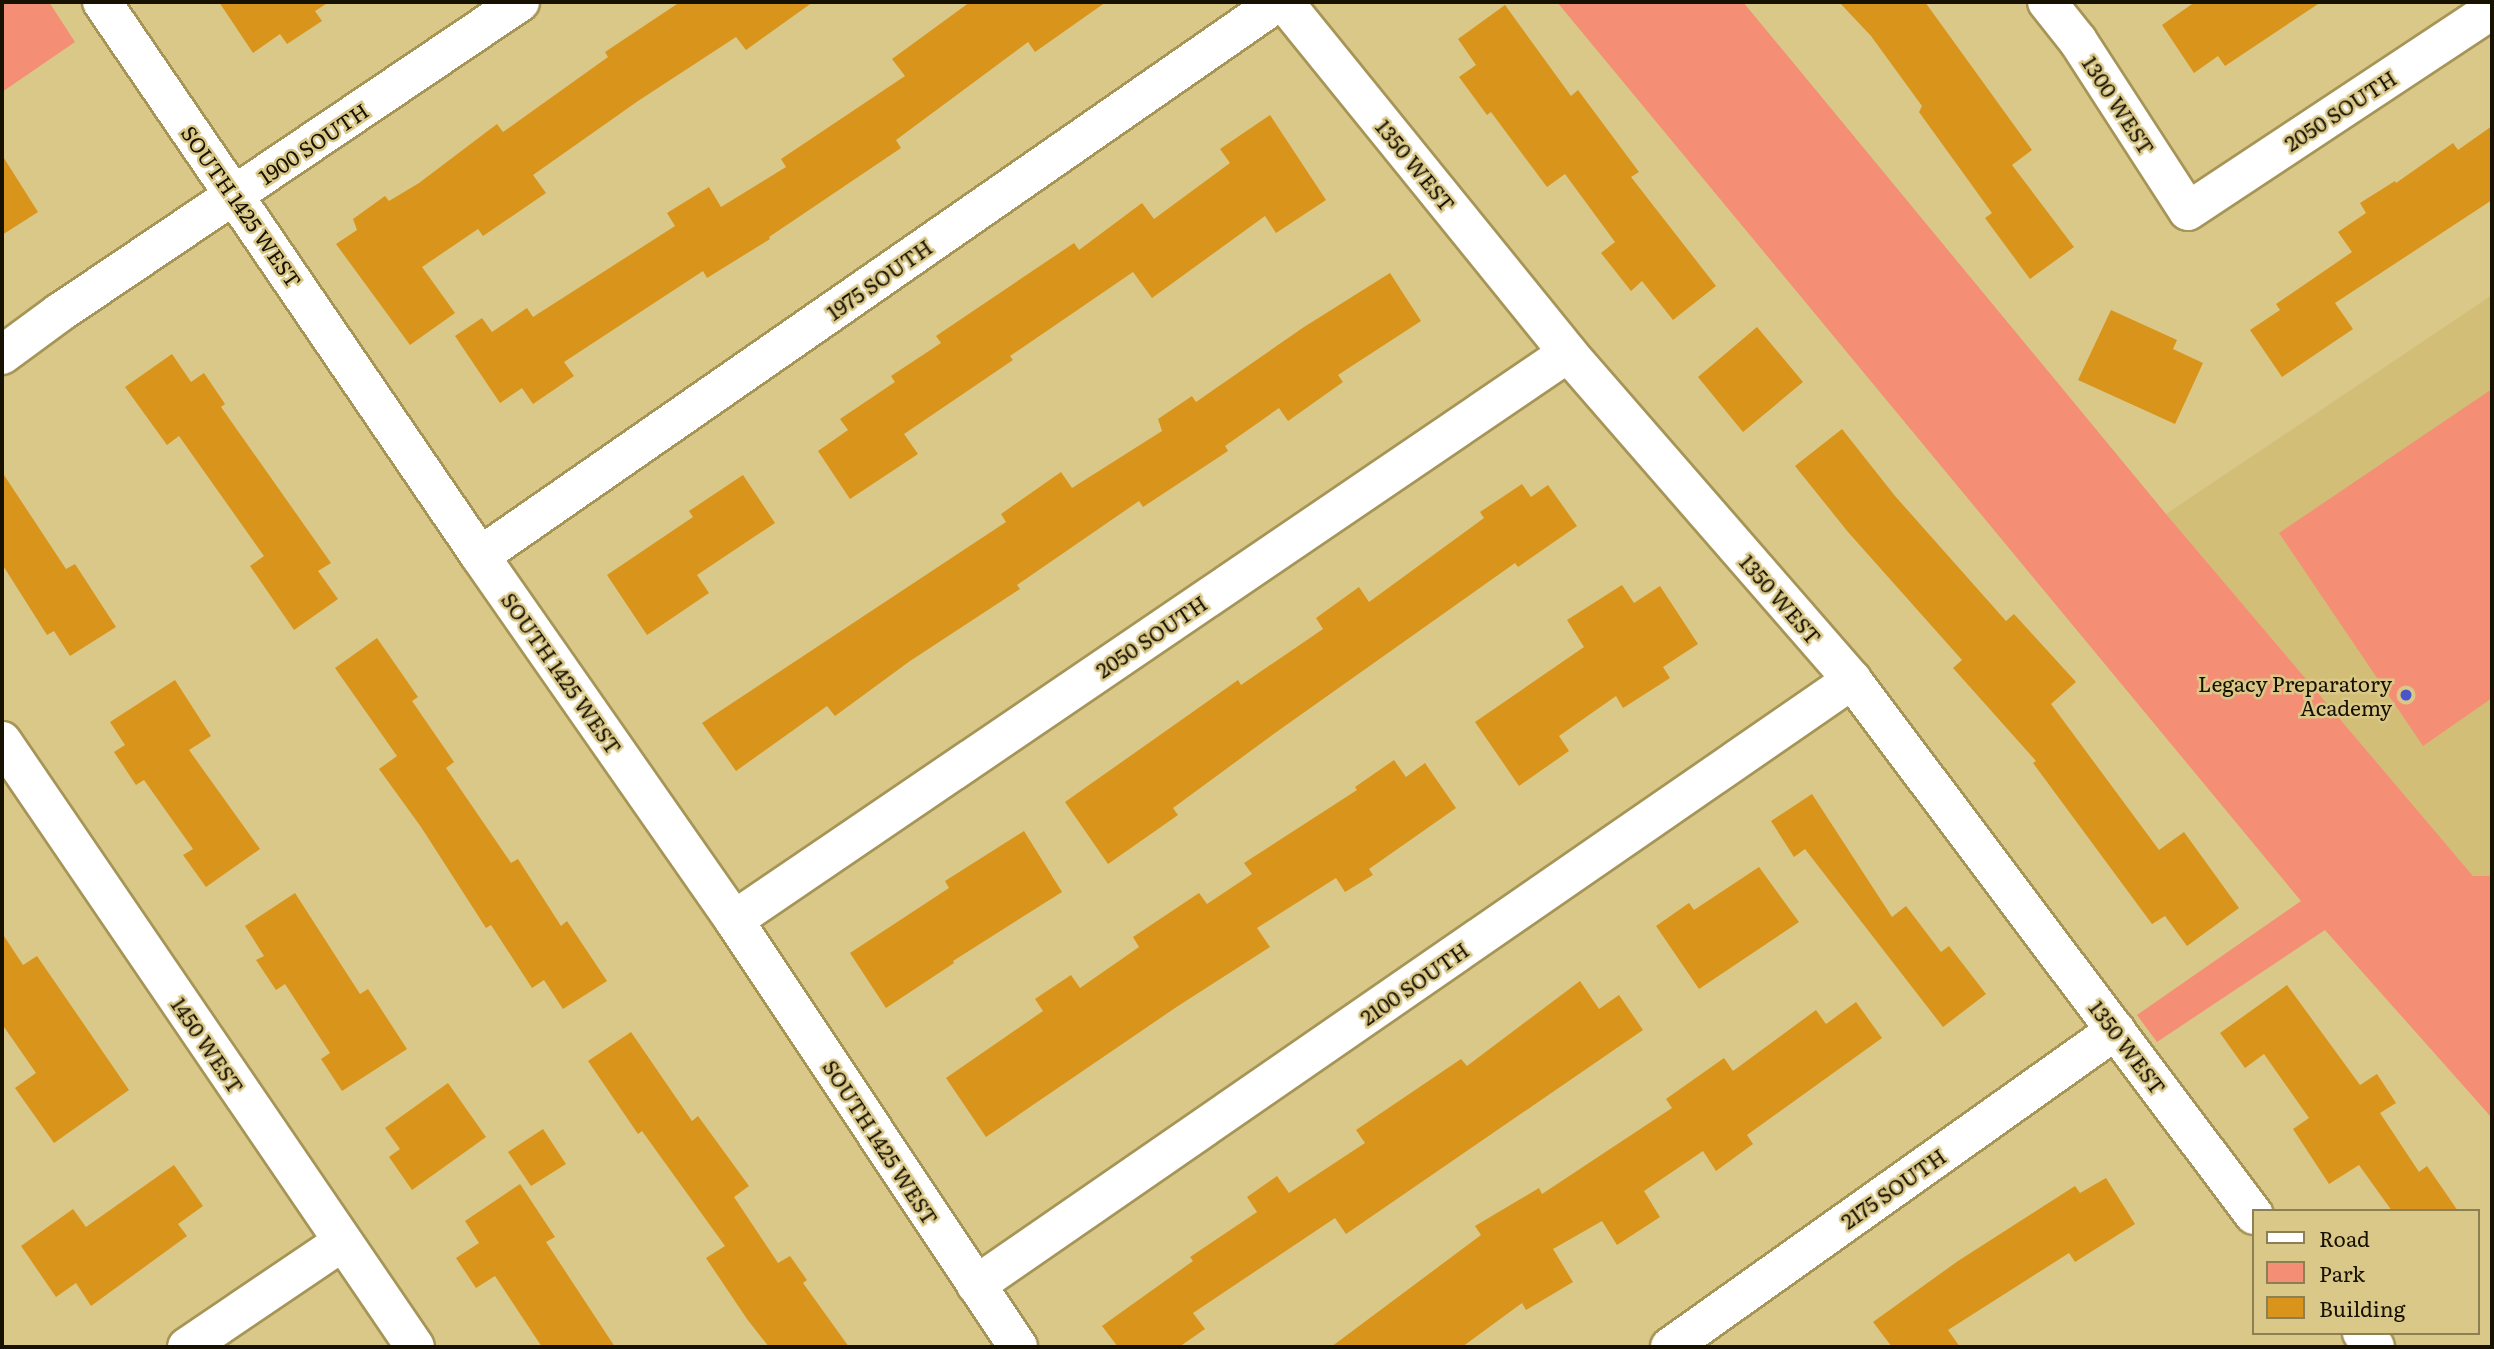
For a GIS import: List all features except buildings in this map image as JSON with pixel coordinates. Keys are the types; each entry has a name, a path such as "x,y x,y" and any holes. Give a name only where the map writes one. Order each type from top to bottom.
{"street":[{"name":"SOUTH 1425 WEST","path":"102,2 480,556 734,920 1018,1347"},
{"name":"1900 SOUTH","path":"2,355 59,313 520,2"},
{"name":"1975 SOUTH","path":"480,556 1278,2"},
{"name":"1350 WEST","path":"1284,2 1568,352 1852,680 2252,1212"},
{"name":"1300 WEST","path":"2047,2 2078,41 2188,211"},
{"name":"2050 SOUTH","path":"2188,211 2492,10"},
{"name":"2050 SOUTH","path":"734,920 1568,352"},
{"name":"2100 SOUTH","path":"975,1285 1852,680"},
{"name":"1450 WEST","path":"2,741 415,1347"},
{"name":"2175 SOUTH","path":"1670,1347 2116,1030"},
{"path":"187,1347 342,1242"}],"shaded area":[{"name":"Legacy Preparatory Academy","path":"2492,295 2492,876 2473,876 2166,514"}],"green space":[{"path":"2,2 49,2 75,42 2,92"},
{"path":"1557,2 1743,2 2166,514 2473,876 2492,876 2492,1118 2325,930 2157,1042 2137,1015 2301,901"},
{"path":"2492,389 2492,698 2423,746 2279,533"}],"place":[{"name":"Legacy Preparatory Academy","path":"2406,695"}]}
